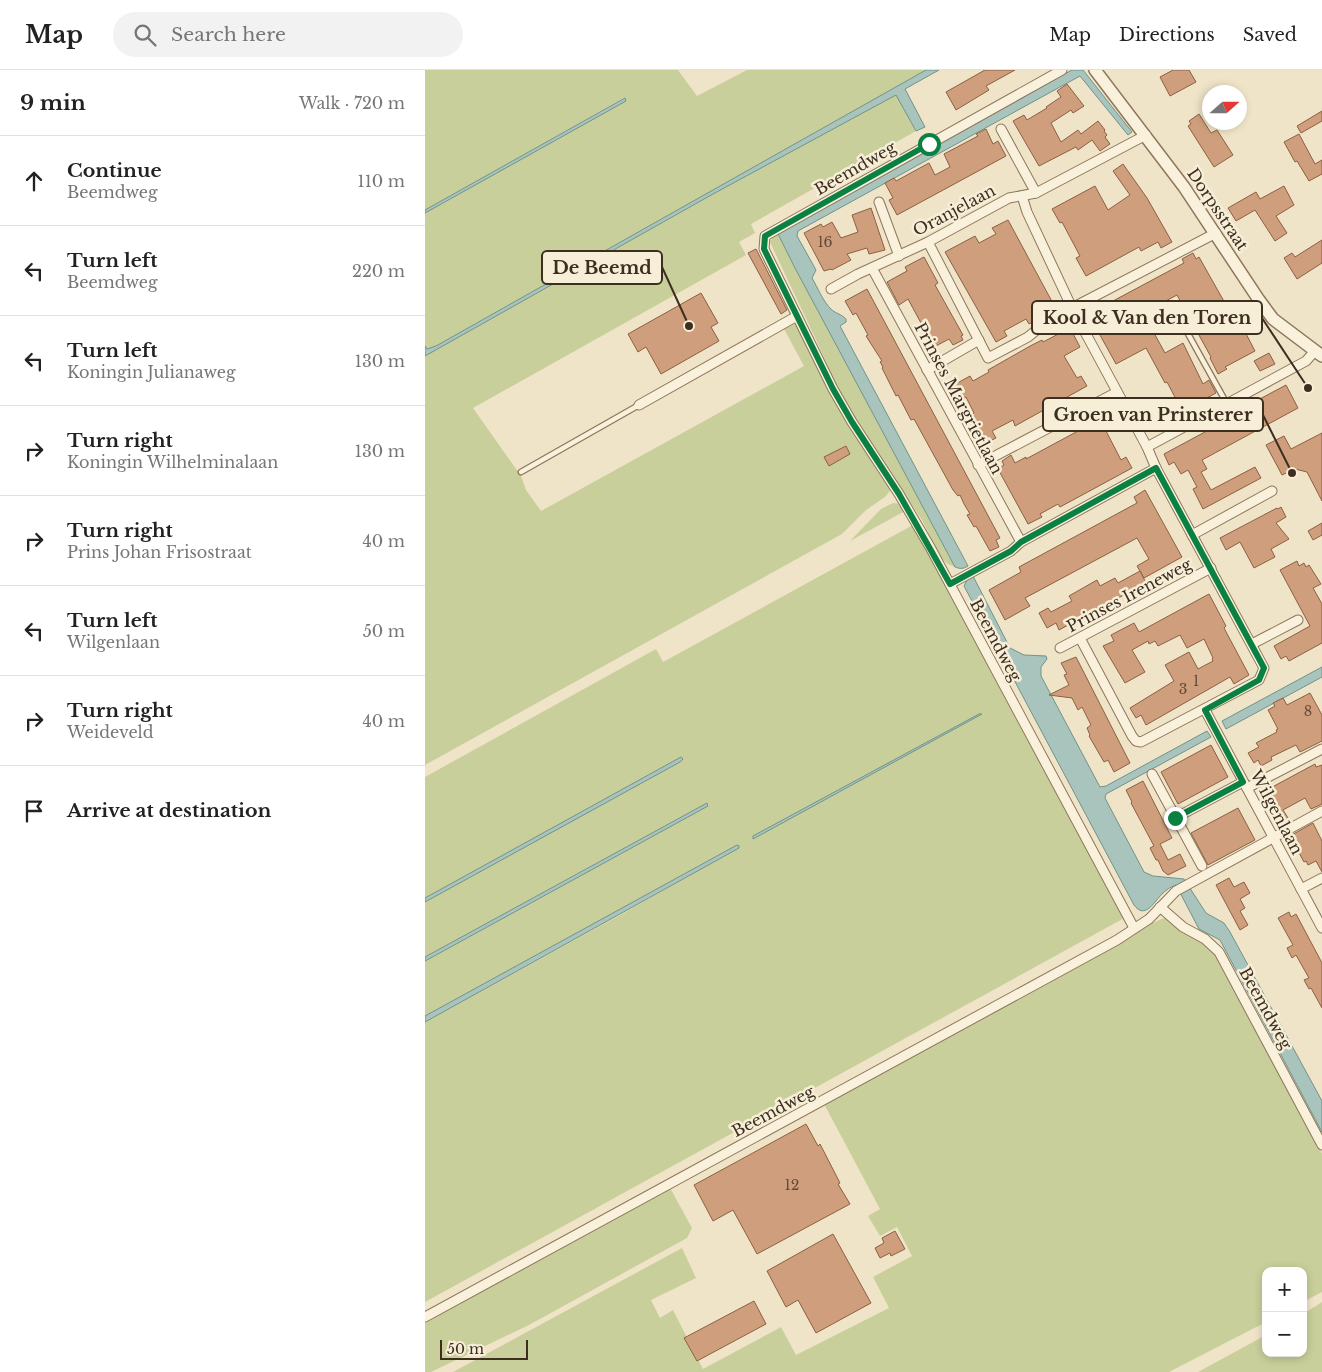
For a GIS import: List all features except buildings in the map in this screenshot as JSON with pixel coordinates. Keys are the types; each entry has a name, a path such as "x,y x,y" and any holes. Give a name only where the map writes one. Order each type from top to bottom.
{"street":[{"name":"Beemdweg","path":"1062,70 765,236 764,249 833,389 899,494 950,584 1093,855 1134,928"},
{"name":"Dorpsstraat","path":"1095,70 1146,135 1216,233 1259,300 1273,318 1318,354"},
{"path":"1001,129 1036,193"},
{"name":"Oranjelaan","path":"831,289 928,242 1009,198 1036,193 1146,135"},
{"path":"1022,196 1027,212 1072,308 1147,447 1156,468 1262,662 1263,674 1259,680 1141,742 1132,736 1080,638"},
{"path":"879,202 899,256"},
{"path":"928,242 988,358 1028,337 1045,323 1072,308 1216,233"},
{"name":"Prinses Margrietlaan","path":"872,268 1021,542"},
{"path":"639,405 797,316"},
{"path":"927,370 979,340"},
{"path":"1147,447 1318,354"},
{"path":"978,465 1117,392"},
{"path":"950,584 1011,551 1021,542 1156,468"},
{"path":"1192,535 1272,491"},
{"name":"Prinses Ireneweg","path":"1061,648 1211,568"},
{"path":"1252,644 1298,620"},
{"name":"Wilgenlaan","path":"1205,710 1322,928"},
{"path":"1175,818 1322,749"},
{"path":"1152,774 1201,866"},
{"name":"Beemdweg","path":"425,1317 1109,944 1149,918 1176,891 1322,811"},
{"path":"1301,889 1322,878"},
{"name":"Beemdweg","path":"1160,906 1183,927 1205,939 1219,952 1322,1145"}],"lane":[{"path":"1155,326 1177,314 1227,404"},
{"path":"521,472 639,405"}],"green space":[{"path":"425,70 678,70 697,96 747,70 926,70 436,346 427,349 425,346 425,213 626,100 624,98 425,210"},
{"path":"896,94 916,131 751,224 755,233 739,242 746,255 473,408 521,476 526,490 541,511 804,366 784,329 795,324 800,325 891,487 890,491 885,497 866,510 842,534 425,765 425,356 713,194"},
{"path":"778,234 955,567 941,558 922,520 854,420 770,242"},
{"path":"893,503 901,504 905,511 850,541 881,509"},
{"path":"913,525 1128,916 425,1302 425,1022 622,914 739,847 737,845 425,1016 425,961 709,805 707,803 425,957 425,902 683,759 681,757 425,898 425,777 656,649 663,662"},
{"path":"1164,918 1211,945 1322,1154 1322,1292 1307,1300 1307,1267 1262,1267 1262,1324 1169,1372 453,1372 682,1248 696,1278 651,1300 660,1318 673,1310 703,1369 781,1327 796,1355 889,1308 873,1277 912,1256 897,1227 880,1236 868,1216 880,1209 823,1102 1132,932"},
{"path":"669,1186 692,1228 687,1238 529,1325 431,1372 425,1372 425,1319"},
{"path":"1322,1302 1322,1372 1198,1372 1262,1337 1262,1357 1307,1357 1307,1311"}],"water":[{"path":"926,70 939,70 905,89 925,127 916,131 896,95 713,194 425,356 425,346 427,349 436,346"},
{"path":"1072,70 1083,70 1132,132 1128,135 1080,76 798,231 797,236 816,270 812,278 829,307 846,319 846,322 840,326 968,566 958,568 955,567 778,234"},
{"path":"625,98 626,101 425,213 425,210"},
{"path":"973,576 1010,648 1024,655 1046,656 1047,659 1041,667 1041,676 1100,787 1106,786 1207,731 1211,737 1106,794 1105,798 1144,872 1153,876 1184,879 1206,913 1224,923 1230,932 1322,1101 1322,1132 1220,940 1199,929 1176,885 1165,891 1146,910 1142,911 1134,905 964,586 968,578"},
{"path":"1322,667 1322,677 1226,729 1222,721"},
{"path":"982,714 753,839 753,836"},
{"path":"681,757 683,759 680,762 425,902 425,898"},
{"path":"707,803 708,806 425,961 425,957"},
{"path":"737,845 739,848 425,1022 425,1016"}],"place":[{"name":"De Beemd","path":"689,326"},
{"name":"Kool & Van den Toren","path":"1308,388"},
{"name":"Groen van Prinsterer","path":"1292,473"}],"route":[{"path":"929,144 765,236 764,249 833,389 899,494 950,584 1011,551 1021,542 1156,468 1264,668 1259,680 1205,710 1243,782 1175,818"}]}
